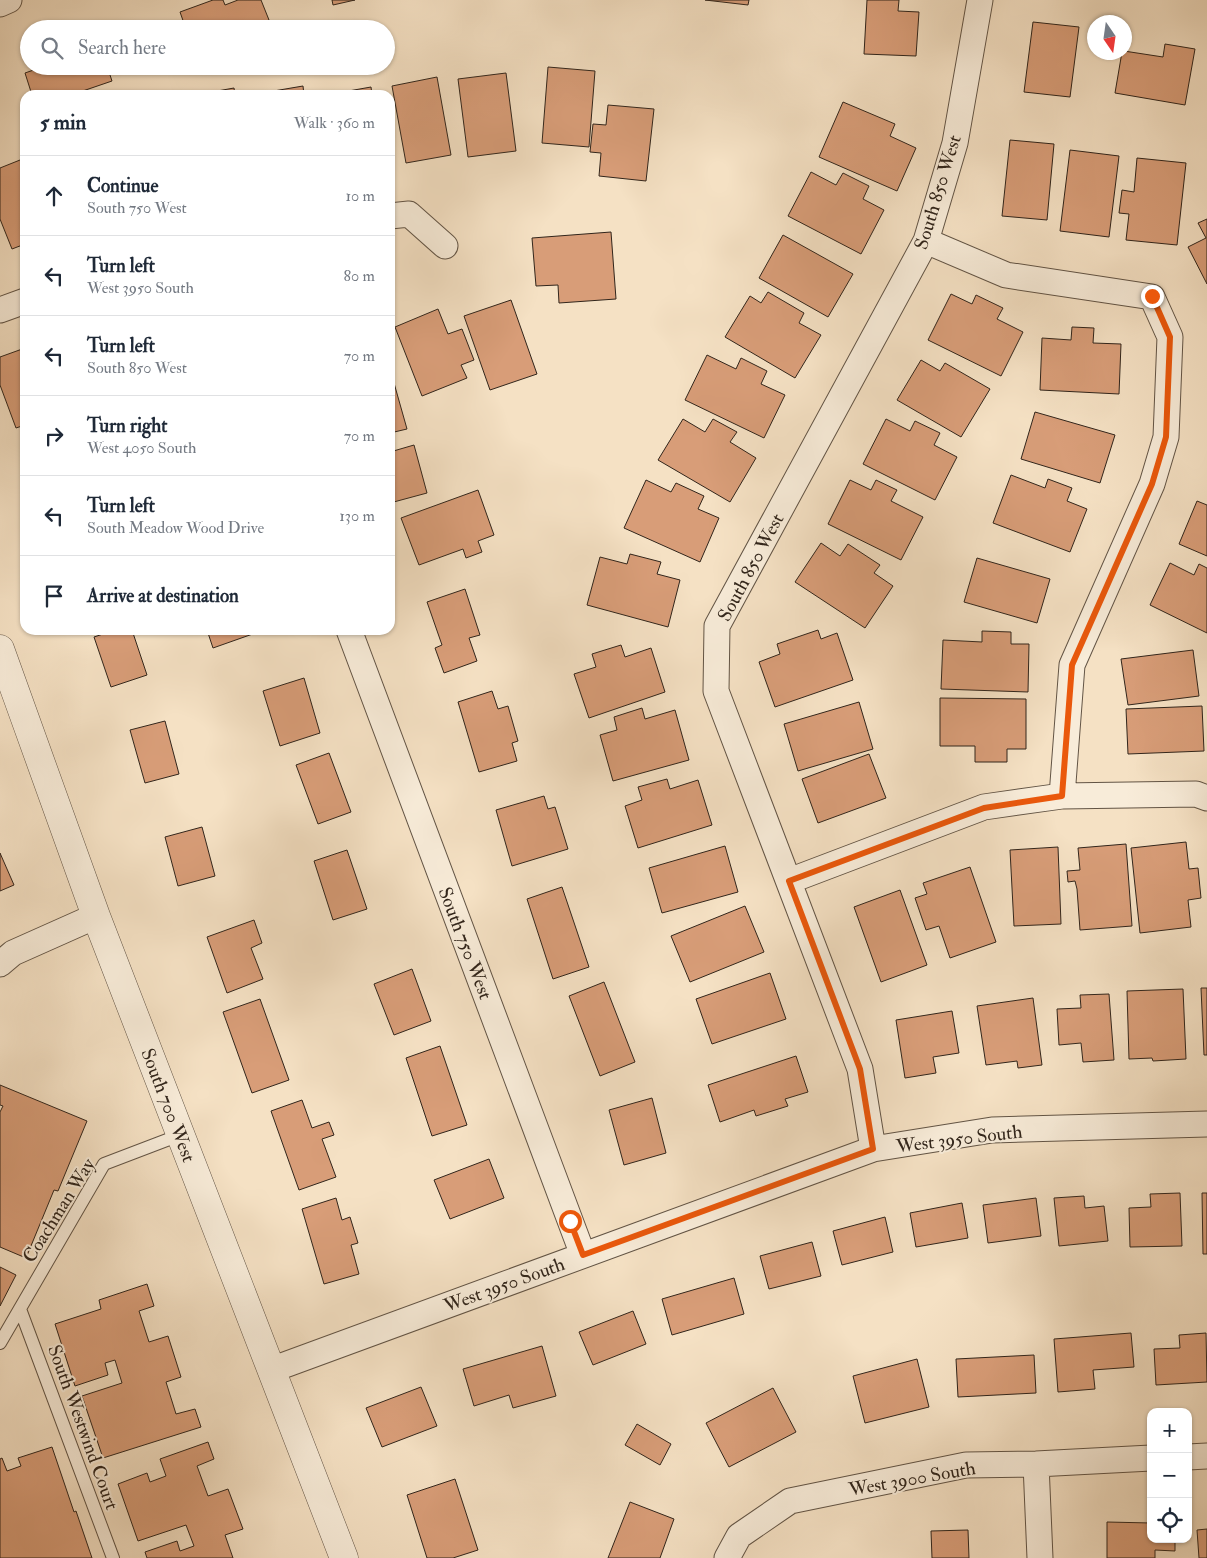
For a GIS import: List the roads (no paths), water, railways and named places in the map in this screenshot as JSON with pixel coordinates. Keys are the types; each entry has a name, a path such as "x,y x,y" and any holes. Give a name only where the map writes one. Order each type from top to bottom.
{"street":[{"path":"0,4 10,0"},
{"name":"South 850 West","path":"873,1149 860,1069 716,691 717,626 926,240 955,143 980,0"},
{"path":"395,215 409,214 445,246"},
{"path":"926,240 1006,275 1152,296 1170,337 1166,437 1152,484 1072,665 1062,796"},
{"path":"0,310 20,303"},
{"name":"South 750 West","path":"351,635 583,1255"},
{"name":"South 700 West","path":"0,649 96,916 344,1558"},
{"path":"789,881 984,808 1062,796 1196,794 1207,798"},
{"path":"0,964 13,953 96,916"},
{"name":"West 3950 South","path":"271,1370 873,1149 992,1130 1207,1124"},
{"path":"1192,1457 1207,1456"},
{"name":"West 3900 South","path":"727,1558 739,1536 790,1502 966,1465 1036,1464 1147,1458"},
{"path":"1036,1464 1040,1558"}],"lane":[{"name":"Coachman Way","path":"0,1344 104,1164 180,1135"},
{"name":"South Westwind Court","path":"20,1309 113,1558"}]}
